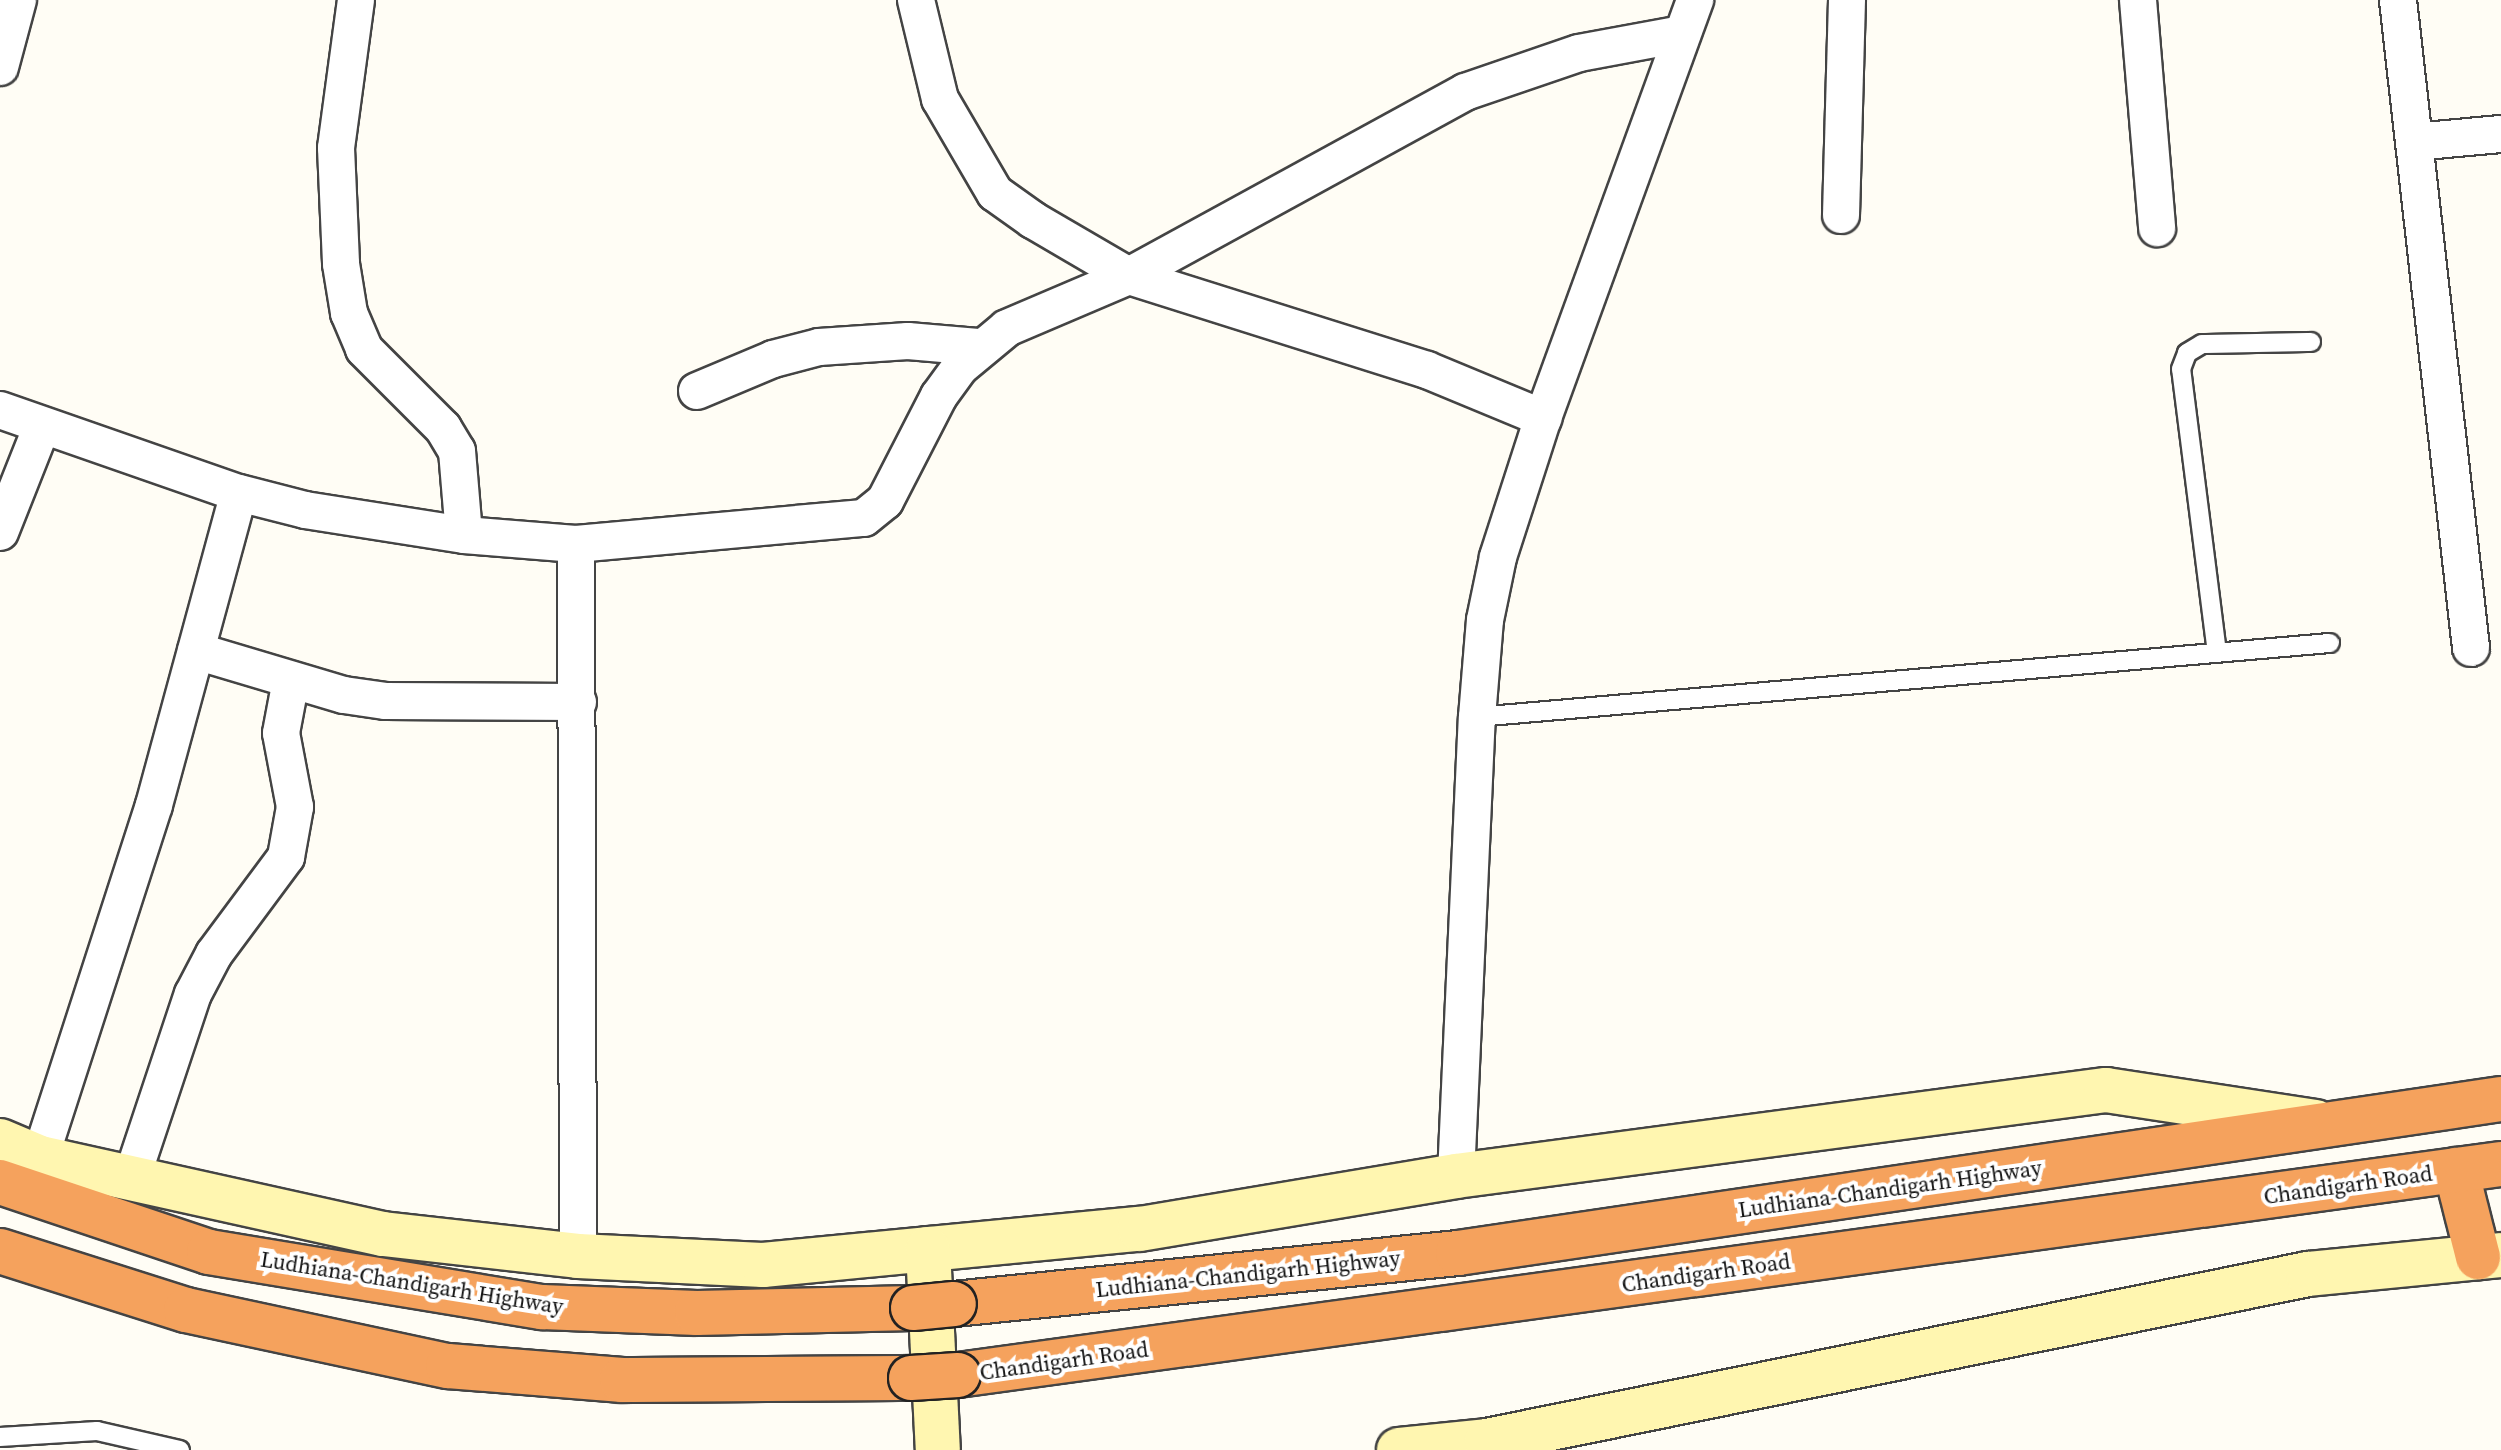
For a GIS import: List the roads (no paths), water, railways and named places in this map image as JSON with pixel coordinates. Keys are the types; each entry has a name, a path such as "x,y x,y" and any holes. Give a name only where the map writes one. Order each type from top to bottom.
{"highway":[{"name":"Ludhiana-Chandigarh Highway","path":"0,1182 209,1252 542,1307 697,1313 934,1306 1458,1253 2501,1099"},
{"name":"Chandigarh Road","path":"0,1251 186,1310 448,1366 622,1380 911,1378 958,1375 2501,1164"},
{"path":"2456,1170 2489,1256"}],"street":[{"path":"0,67 18,0"},
{"path":"356,0 336,148 341,264 349,313 364,349 443,428 457,451 464,535"},
{"path":"916,0 940,99 995,193 1129,276 1427,370 1543,418"},
{"path":"1456,1176 1477,717 1485,620 1498,557 1543,418 1695,0"},
{"path":"1841,215 1847,0"},
{"path":"2138,0 2157,228"},
{"path":"2398,0 2471,648"},
{"path":"0,410 239,493 305,510 464,535 576,544 864,518 885,501 939,396 978,347 1007,328 1129,276 1465,92 1579,53 1682,34"},
{"path":"2414,142 2501,134"},
{"path":"697,391 773,359 819,347 908,341 978,347"},
{"path":"0,532 42,426"},
{"path":"40,1158 154,805 239,493"},
{"path":"576,544 578,1256"},
{"path":"196,651 344,695 435,705 578,702"},
{"path":"131,1180 193,994 291,844 295,807 281,733 291,680"},
{"path":"0,1141 40,1158 383,1234 578,1256 763,1265 1140,1229 1456,1176 2106,1090 2327,1124"},
{"path":"928,1249 938,1450"},
{"path":"1399,1450 1487,1441 2308,1274 2489,1256"}],"lane":[{"path":"2217,653 2181,369 2187,353 2202,344 2311,342"},
{"path":"1477,717 2330,643"},
{"path":"0,1437 97,1431 180,1450"}]}
